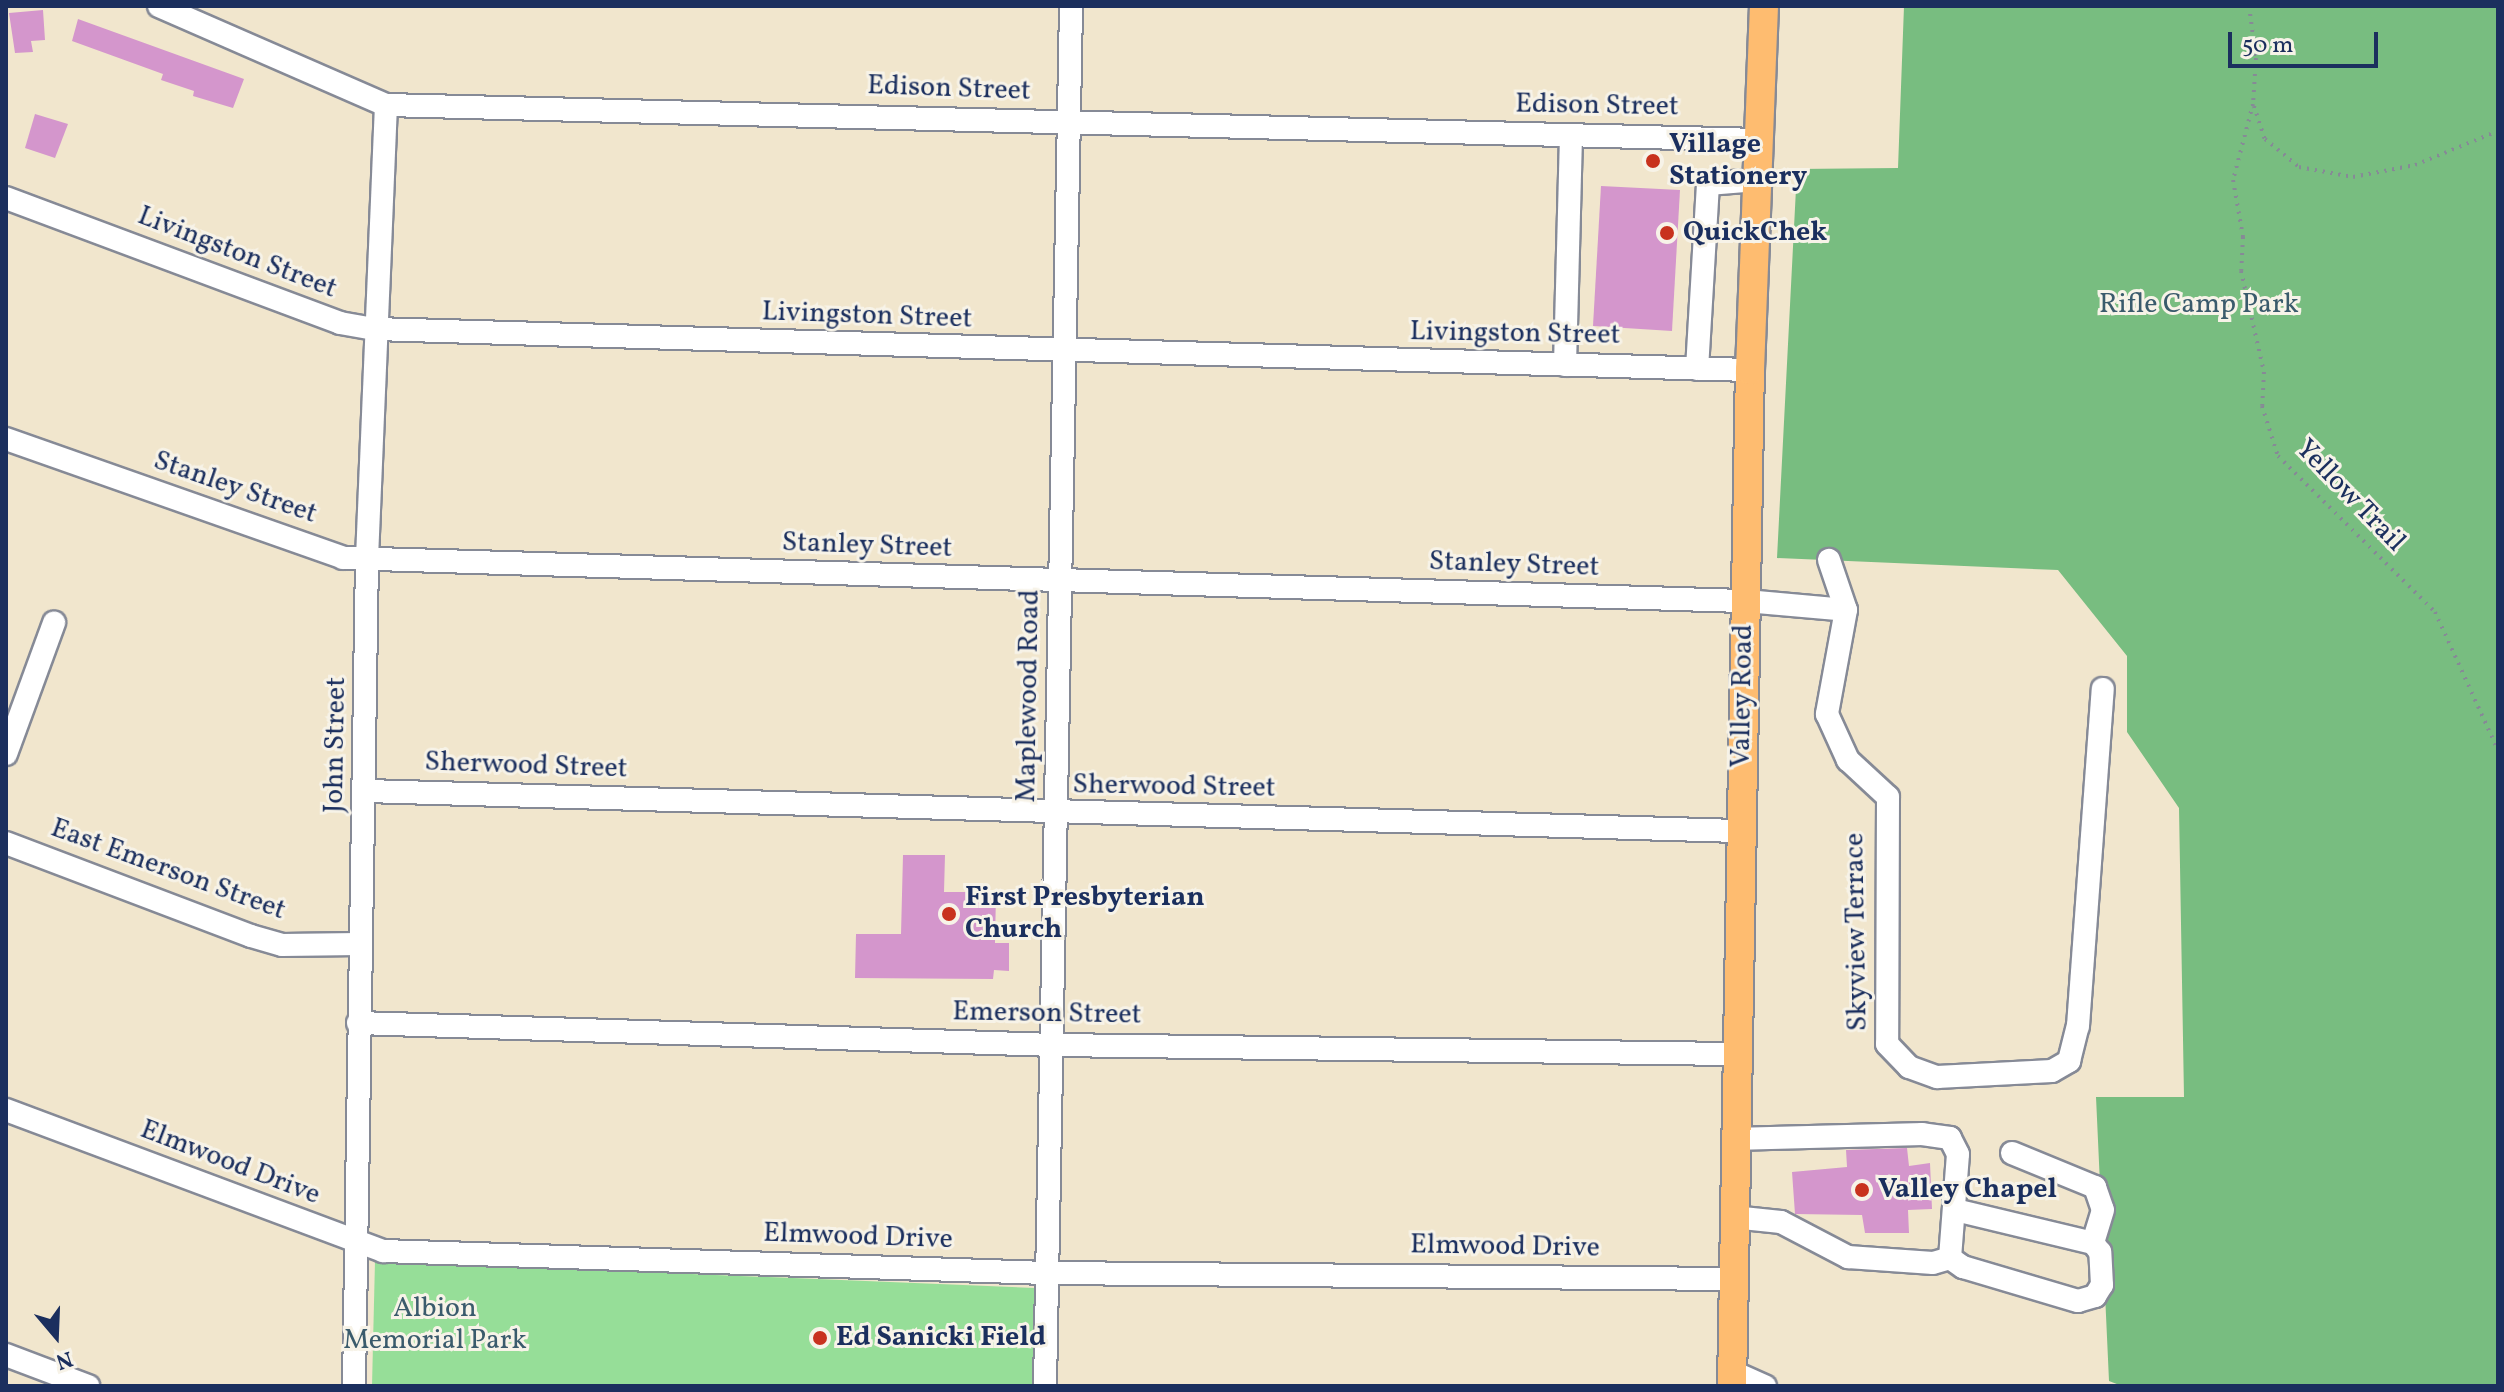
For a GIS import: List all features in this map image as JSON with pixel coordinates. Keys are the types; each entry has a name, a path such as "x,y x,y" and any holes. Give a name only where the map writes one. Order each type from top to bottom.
{"main road":[{"name":"Valley Road","path":"1733,1379 1735,1054 1750,370 1764,6"}],"street":[{"name":"Edison Street","path":"159,6 194,12 386,105 1758,140"},
{"name":"Maplewood Road","path":"1045,1386 1054,1045 1071,6"},
{"name":"John Street","path":"354,1386 359,944 366,791 367,558 386,105"},
{"path":"1565,365 1571,136"},
{"path":"1697,369 1708,184 1757,180"},
{"name":"Livingston Street","path":"6,198 340,323 375,329 1064,353 1750,370"},
{"name":"Stanley Street","path":"6,439 343,558 1061,583 1746,601"},
{"name":"Skyview Terrace","path":"1829,560 1846,610 1827,714 1848,760 1888,797 1887,1044 1909,1067 1937,1077 2052,1071 2069,1061 2078,1026 2103,689"},
{"path":"1746,601 1846,610"},
{"path":"6,754 54,623"},
{"name":"Sherwood Street","path":"366,791 1058,814 1740,831"},
{"name":"East Emerson Street","path":"6,843 282,945 359,944"},
{"name":"Emerson Street","path":"358,1023 1054,1045 1735,1054"},
{"name":"Elmwood Drive","path":"6,1110 383,1251 1046,1273 1733,1279"},
{"path":"1734,1139 1835,1133 1950,1138 1958,1154 1950,1258"},
{"path":"2012,1153 2095,1187 2103,1210 2093,1243"},
{"path":"1733,1217 1781,1222 1848,1257 1933,1263 1950,1258 1977,1271 2088,1300 2102,1285 2100,1252 2093,1243 1956,1210"},
{"path":"6,1355 88,1386"},
{"path":"1733,1379 1765,1386"}],"path":[{"path":"2249,6 2256,58 2253,104 2265,139 2299,167 2353,177 2415,165 2498,131"},
{"name":"Yellow Trail","path":"2253,104 2233,180 2243,237 2241,271 2264,372 2262,406 2278,456 2435,612 2498,750"}],"green space":[{"name":"Rifle Camp Park","path":"1904,6 2498,6 2498,1386 2122,1386 2109,1381 2096,1097 2184,1097 2179,808 2127,732 2127,656 2058,570 1777,558 1797,169 1898,168"},
{"name":"Albion Memorial Park","path":"375,1261 1035,1288 1033,1386 372,1386"}],"building":[{"path":"43,10 45,40 31,41 33,52 15,53 9,13"},
{"path":"78,19 244,79 233,108 193,96 194,91 161,80 163,74 72,41"},
{"path":"35,114 68,124 55,158 25,148"},
{"path":"1601,186 1680,190 1672,331 1593,326"},
{"name":"First Presbyterian Church","path":"903,855 945,855 944,892 996,892 995,943 1009,943 1009,971 994,970 993,979 855,978 856,934 901,934"},
{"name":"Valley Chapel","path":"1907,1148 1909,1166 1930,1163 1932,1209 1908,1210 1909,1233 1865,1233 1862,1215 1795,1214 1792,1172 1847,1167 1846,1150"}],"place":[{"name":"Village Stationery","path":"1653,161"},
{"name":"QuickChek","path":"1667,233"},
{"name":"First Presbyterian Church","path":"949,914"},
{"name":"Valley Chapel","path":"1862,1190"},
{"name":"Ed Sanicki Field","path":"820,1338"}]}
